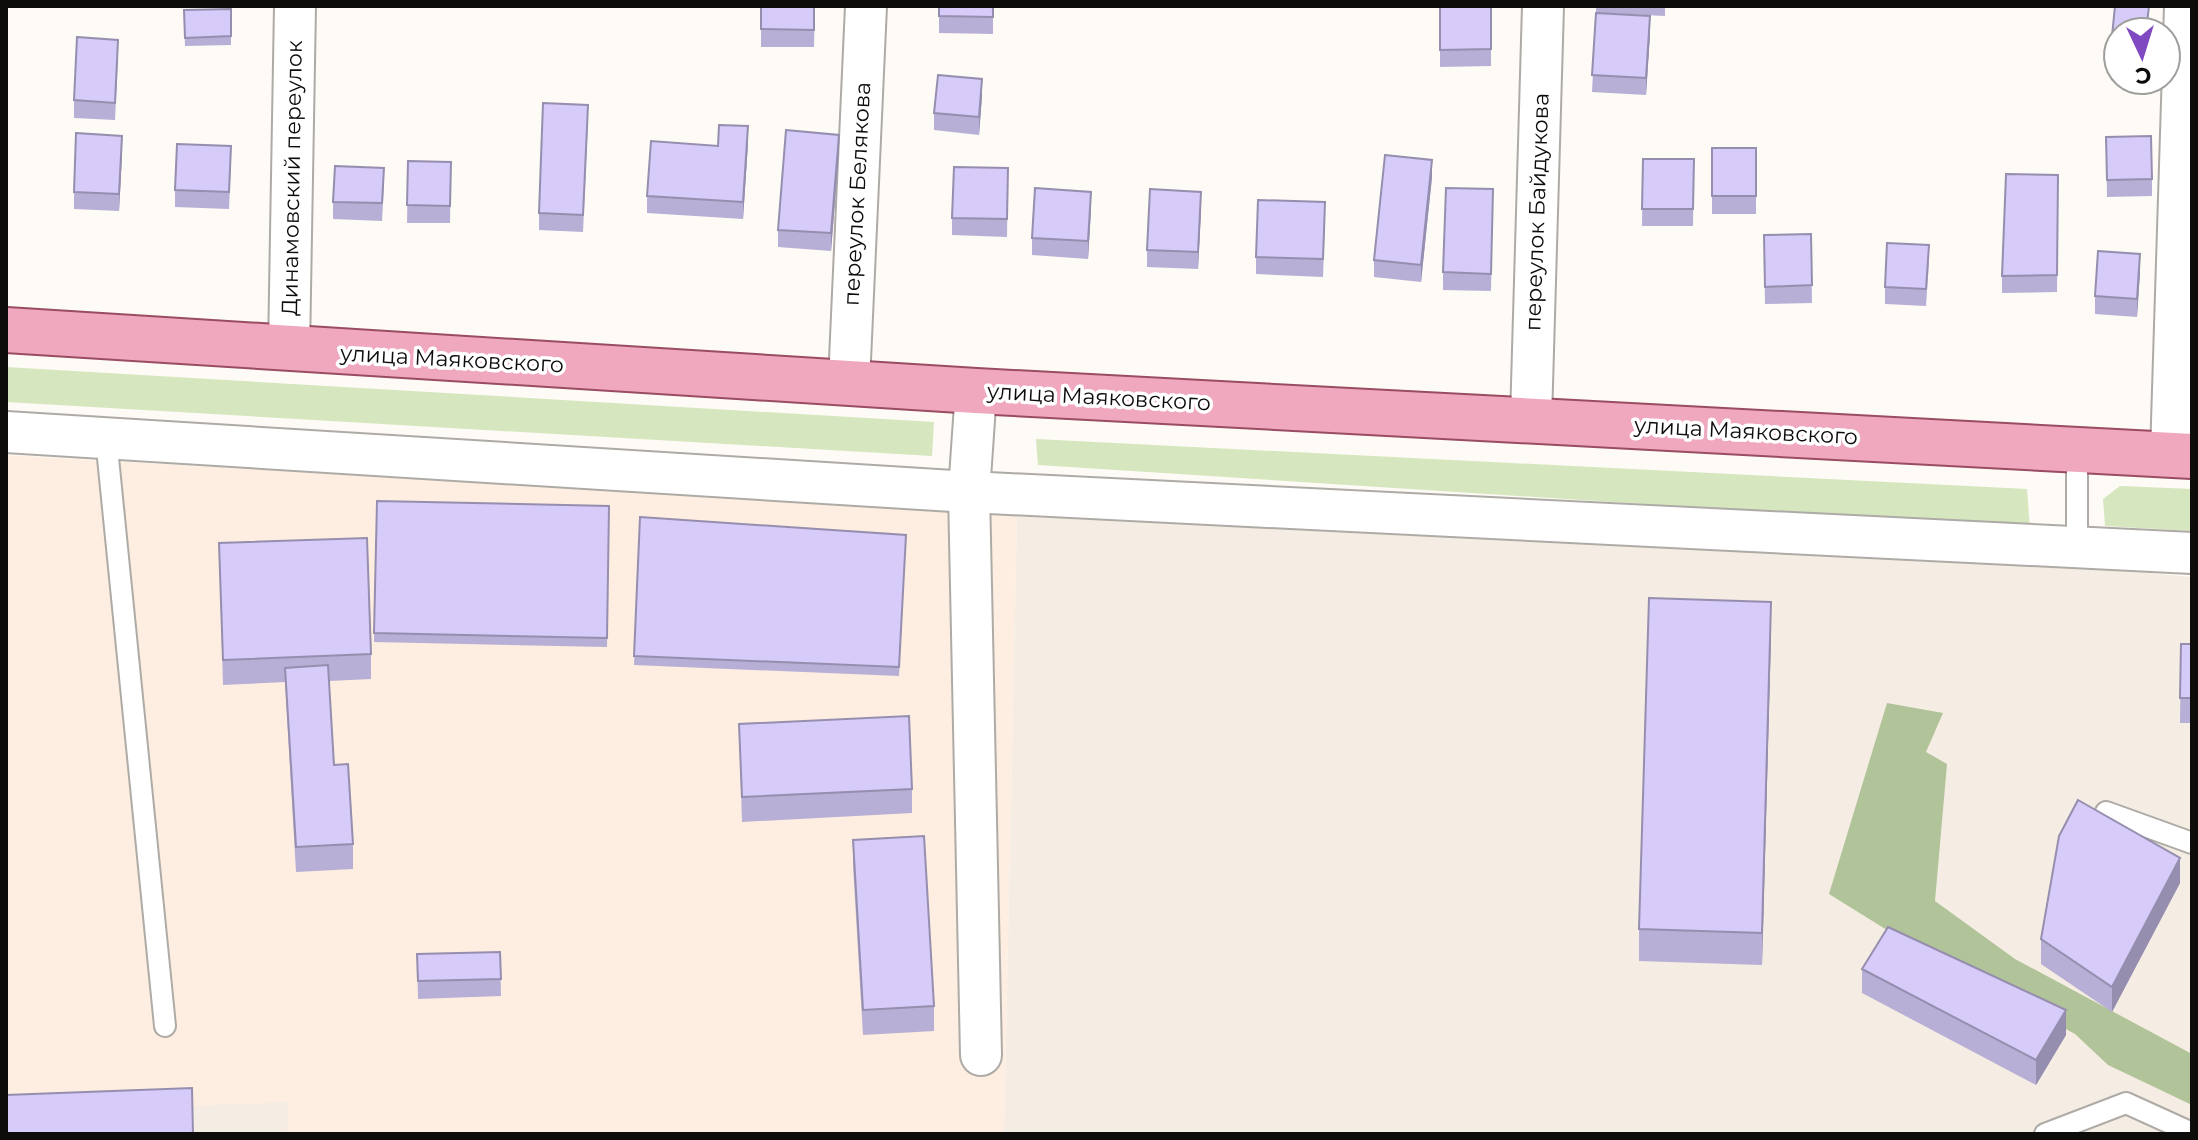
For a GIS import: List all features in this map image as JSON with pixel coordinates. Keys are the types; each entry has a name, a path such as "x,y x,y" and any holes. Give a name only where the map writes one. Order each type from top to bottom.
{"main road":[{"name":"улица Маяковского","path":"6,330 976,391 2182,455"}],"street":[{"name":"Динамовский переулок","path":"289,349 295,6"},
{"name":"переулок Белякова","path":"849,382 866,6"},
{"name":"переулок Байдукова","path":"1531,419 1543,6"},
{"path":"2182,455 2187,6"},
{"path":"976,391 969,492 981,1055"},
{"path":"6,432 969,492 2192,553"}],"lane":[{"path":"106,438 165,1026"},
{"path":"2077,449 2077,546"},
{"path":"2106,812 2192,843"},
{"path":"2045,1134 2126,1103 2192,1133"}],"shaded area":[{"path":"6,455 1017,514 1004,1134 6,1134"},
{"path":"1017,514 1972,556 2192,577 2192,1134 1004,1134"},
{"path":"288,1102 287,1134 6,1134 6,1114"}],"green space":[{"path":"6,367 934,422 932,456 6,402"},
{"path":"1036,439 2027,489 2030,529 1038,465"},
{"path":"2120,486 2192,489 2192,531 2105,526 2103,499"},
{"path":"1887,703 1943,713 1926,752 1947,764 1935,901 2015,959 2192,1054 2192,1105 2108,1065 2075,1034 1903,940 1829,894"}],"building":[{"path":"761,6 814,6 814,30 761,29"},
{"path":"939,6 993,6 993,17 939,16"},
{"path":"1440,6 1491,6 1491,49 1440,50"},
{"path":"2115,6 2149,6 2148,16 2114,16"},
{"path":"231,9 231,36 185,38 184,10"},
{"path":"1596,13 1650,16 1646,78 1592,75"},
{"path":"77,37 118,40 115,103 74,100"},
{"path":"938,75 982,79 979,117 934,113"},
{"path":"543,103 588,105 583,215 539,213"},
{"path":"719,125 748,126 743,202 647,196 651,141 718,146"},
{"path":"786,130 839,135 831,233 778,230"},
{"path":"76,133 122,136 119,194 74,192"},
{"path":"2151,136 2152,179 2107,180 2106,137"},
{"path":"177,144 231,146 229,192 175,190"},
{"path":"1712,148 1756,148 1756,196 1712,196"},
{"path":"1385,155 1432,160 1421,265 1374,260"},
{"path":"1643,159 1694,159 1693,209 1642,209"},
{"path":"408,161 451,162 450,206 407,205"},
{"path":"335,166 384,168 382,203 333,202"},
{"path":"954,167 1008,168 1007,219 952,218"},
{"path":"2006,174 2058,175 2057,275 2002,276"},
{"path":"1035,188 1091,192 1088,241 1032,238"},
{"path":"1446,188 1493,189 1491,274 1443,272"},
{"path":"1150,189 1201,192 1198,252 1147,250"},
{"path":"1258,200 1325,202 1323,259 1256,257"},
{"path":"1811,234 1812,285 1765,287 1764,235"},
{"path":"1887,243 1929,245 1926,289 1885,287"},
{"path":"2098,251 2140,254 2137,299 2095,296"},
{"path":"377,501 609,506 607,638 374,633"},
{"path":"640,517 906,535 899,667 634,656"},
{"path":"367,538 371,654 223,660 219,543"},
{"path":"1649,598 1771,602 1762,933 1639,929"},
{"path":"2181,644 2192,644 2192,698 2180,698"},
{"path":"328,665 334,765 348,764 353,844 296,847 285,668"},
{"path":"909,716 912,789 742,797 739,724"},
{"path":"2078,800 2180,858 2112,987 2041,939 2059,836"},
{"path":"924,836 934,1006 863,1010 853,840"},
{"path":"1888,927 2066,1010 2036,1060 1862,969"},
{"path":"500,952 501,979 418,981 417,954"},
{"path":"192,1088 193,1134 6,1134 6,1095"}]}
